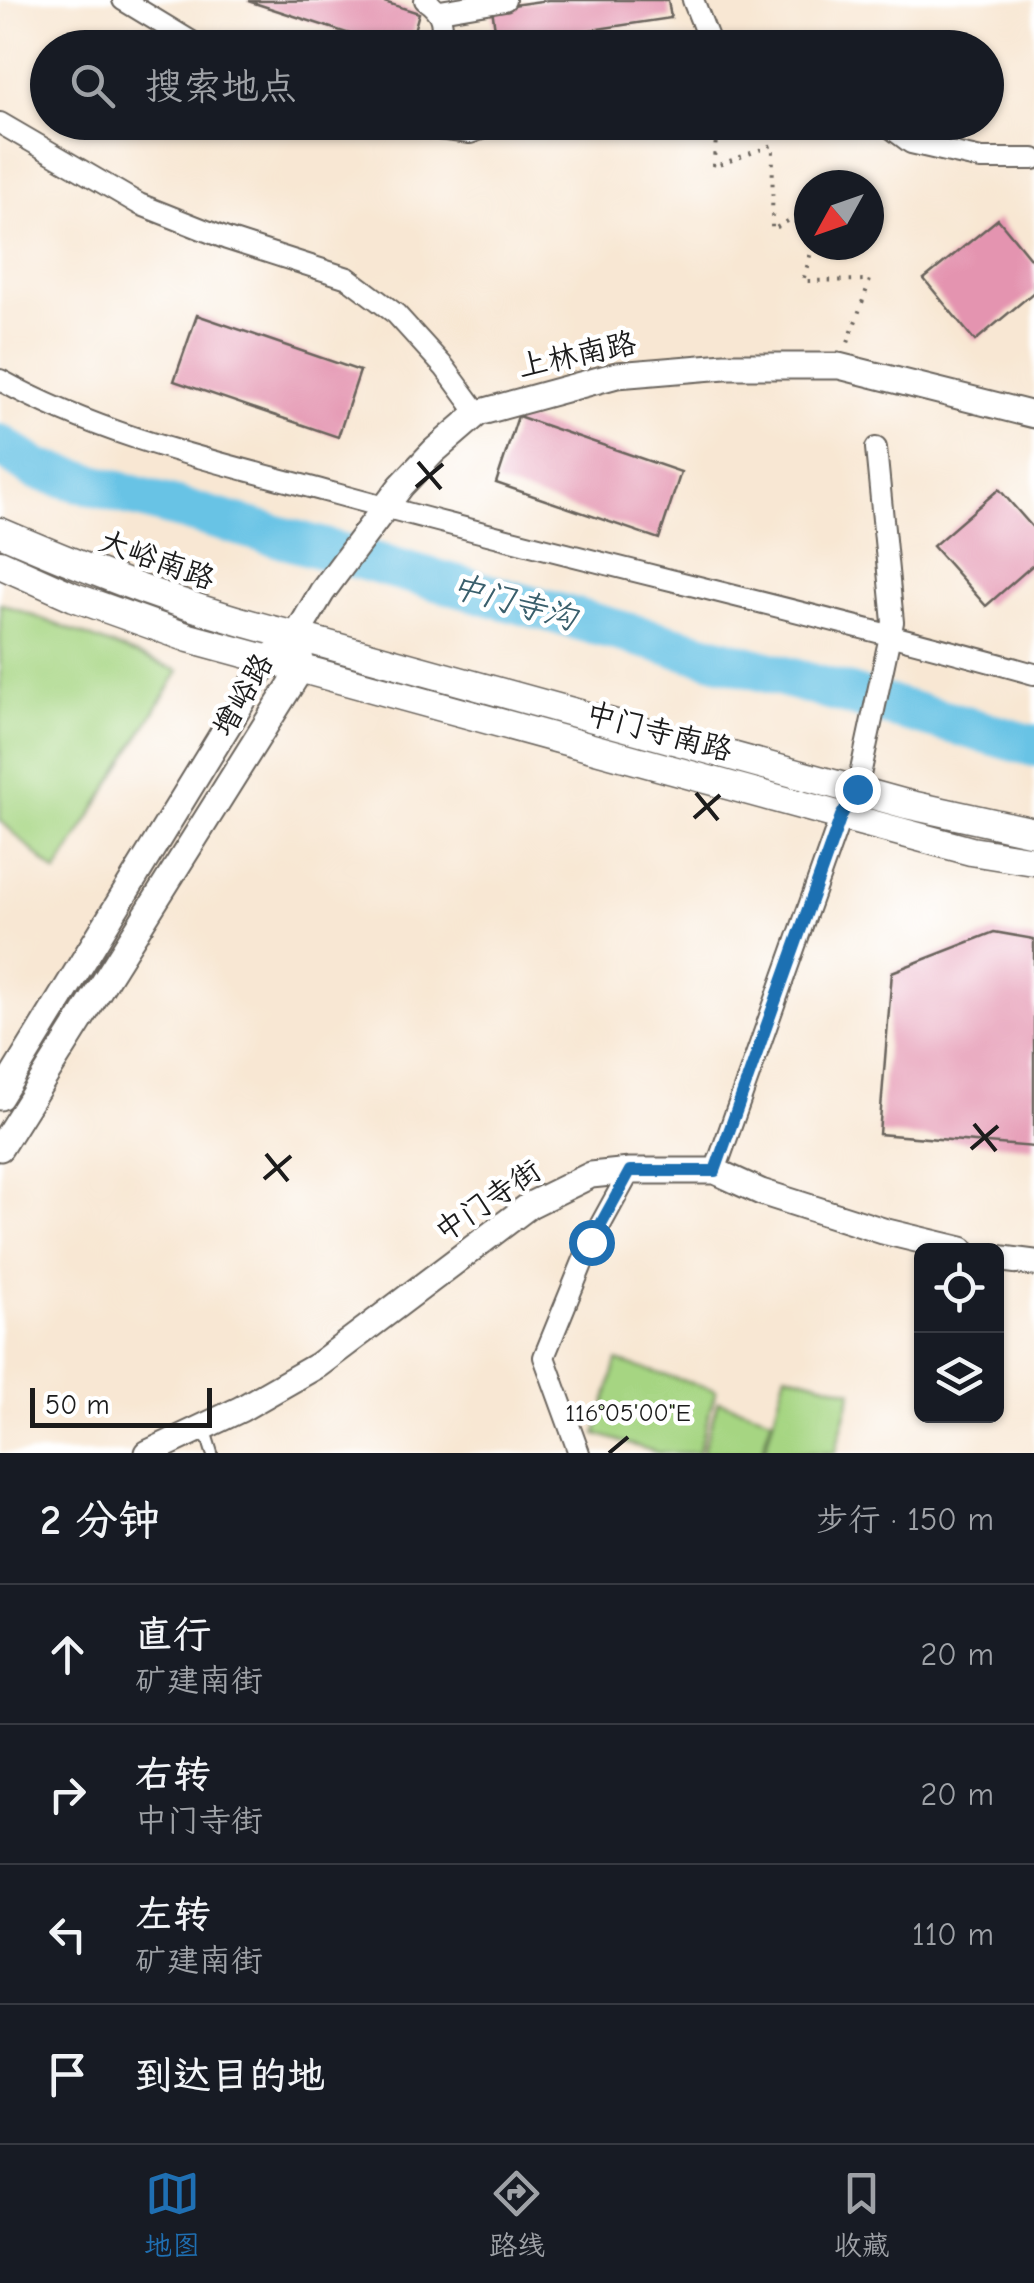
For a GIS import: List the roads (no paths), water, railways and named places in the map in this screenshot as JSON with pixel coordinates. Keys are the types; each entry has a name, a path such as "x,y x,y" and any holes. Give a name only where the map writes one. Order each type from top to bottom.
{"main road":[{"name":"大峪南路","path":"0,532 96,573 220,618 296,636"},
{"name":"大峪南路","path":"0,564 74,597 173,632 268,658"},
{"name":"中门寺南路","path":"296,636 906,804 1034,832"},
{"name":"中门寺南路","path":"268,658 841,816 971,850 1034,860"}],"street":[{"path":"123,0 172,30"},
{"path":"443,30 444,24 433,5 504,0"},
{"path":"693,0 705,30"},
{"path":"0,124 139,204 226,239 348,278 396,314 445,368 478,413"},
{"path":"907,140 981,159 1034,159"},
{"name":"上林南路","path":"296,636 322,592 384,507 434,451 478,413 616,374 725,366 840,366 1034,414"},
{"path":"0,380 44,404 146,442 1034,674"},
{"path":"715,1171 841,816 857,789 870,740 893,622 876,448"},
{"name":"增峪路","path":"0,1097 268,658 296,636 302,667 0,1148"},
{"path":"578,1453 544,1357 591,1242 630,1171"},
{"name":"中门寺街","path":"148,1453 318,1365 530,1205 590,1175 715,1171 761,1192 937,1243"},
{"path":"1004,1259 1034,1263"}],"lane":[{"path":"204,1426 212,1453"}],"waterway":[{"name":"中门寺沟","path":"0,445 36,469 1034,746"}]}
